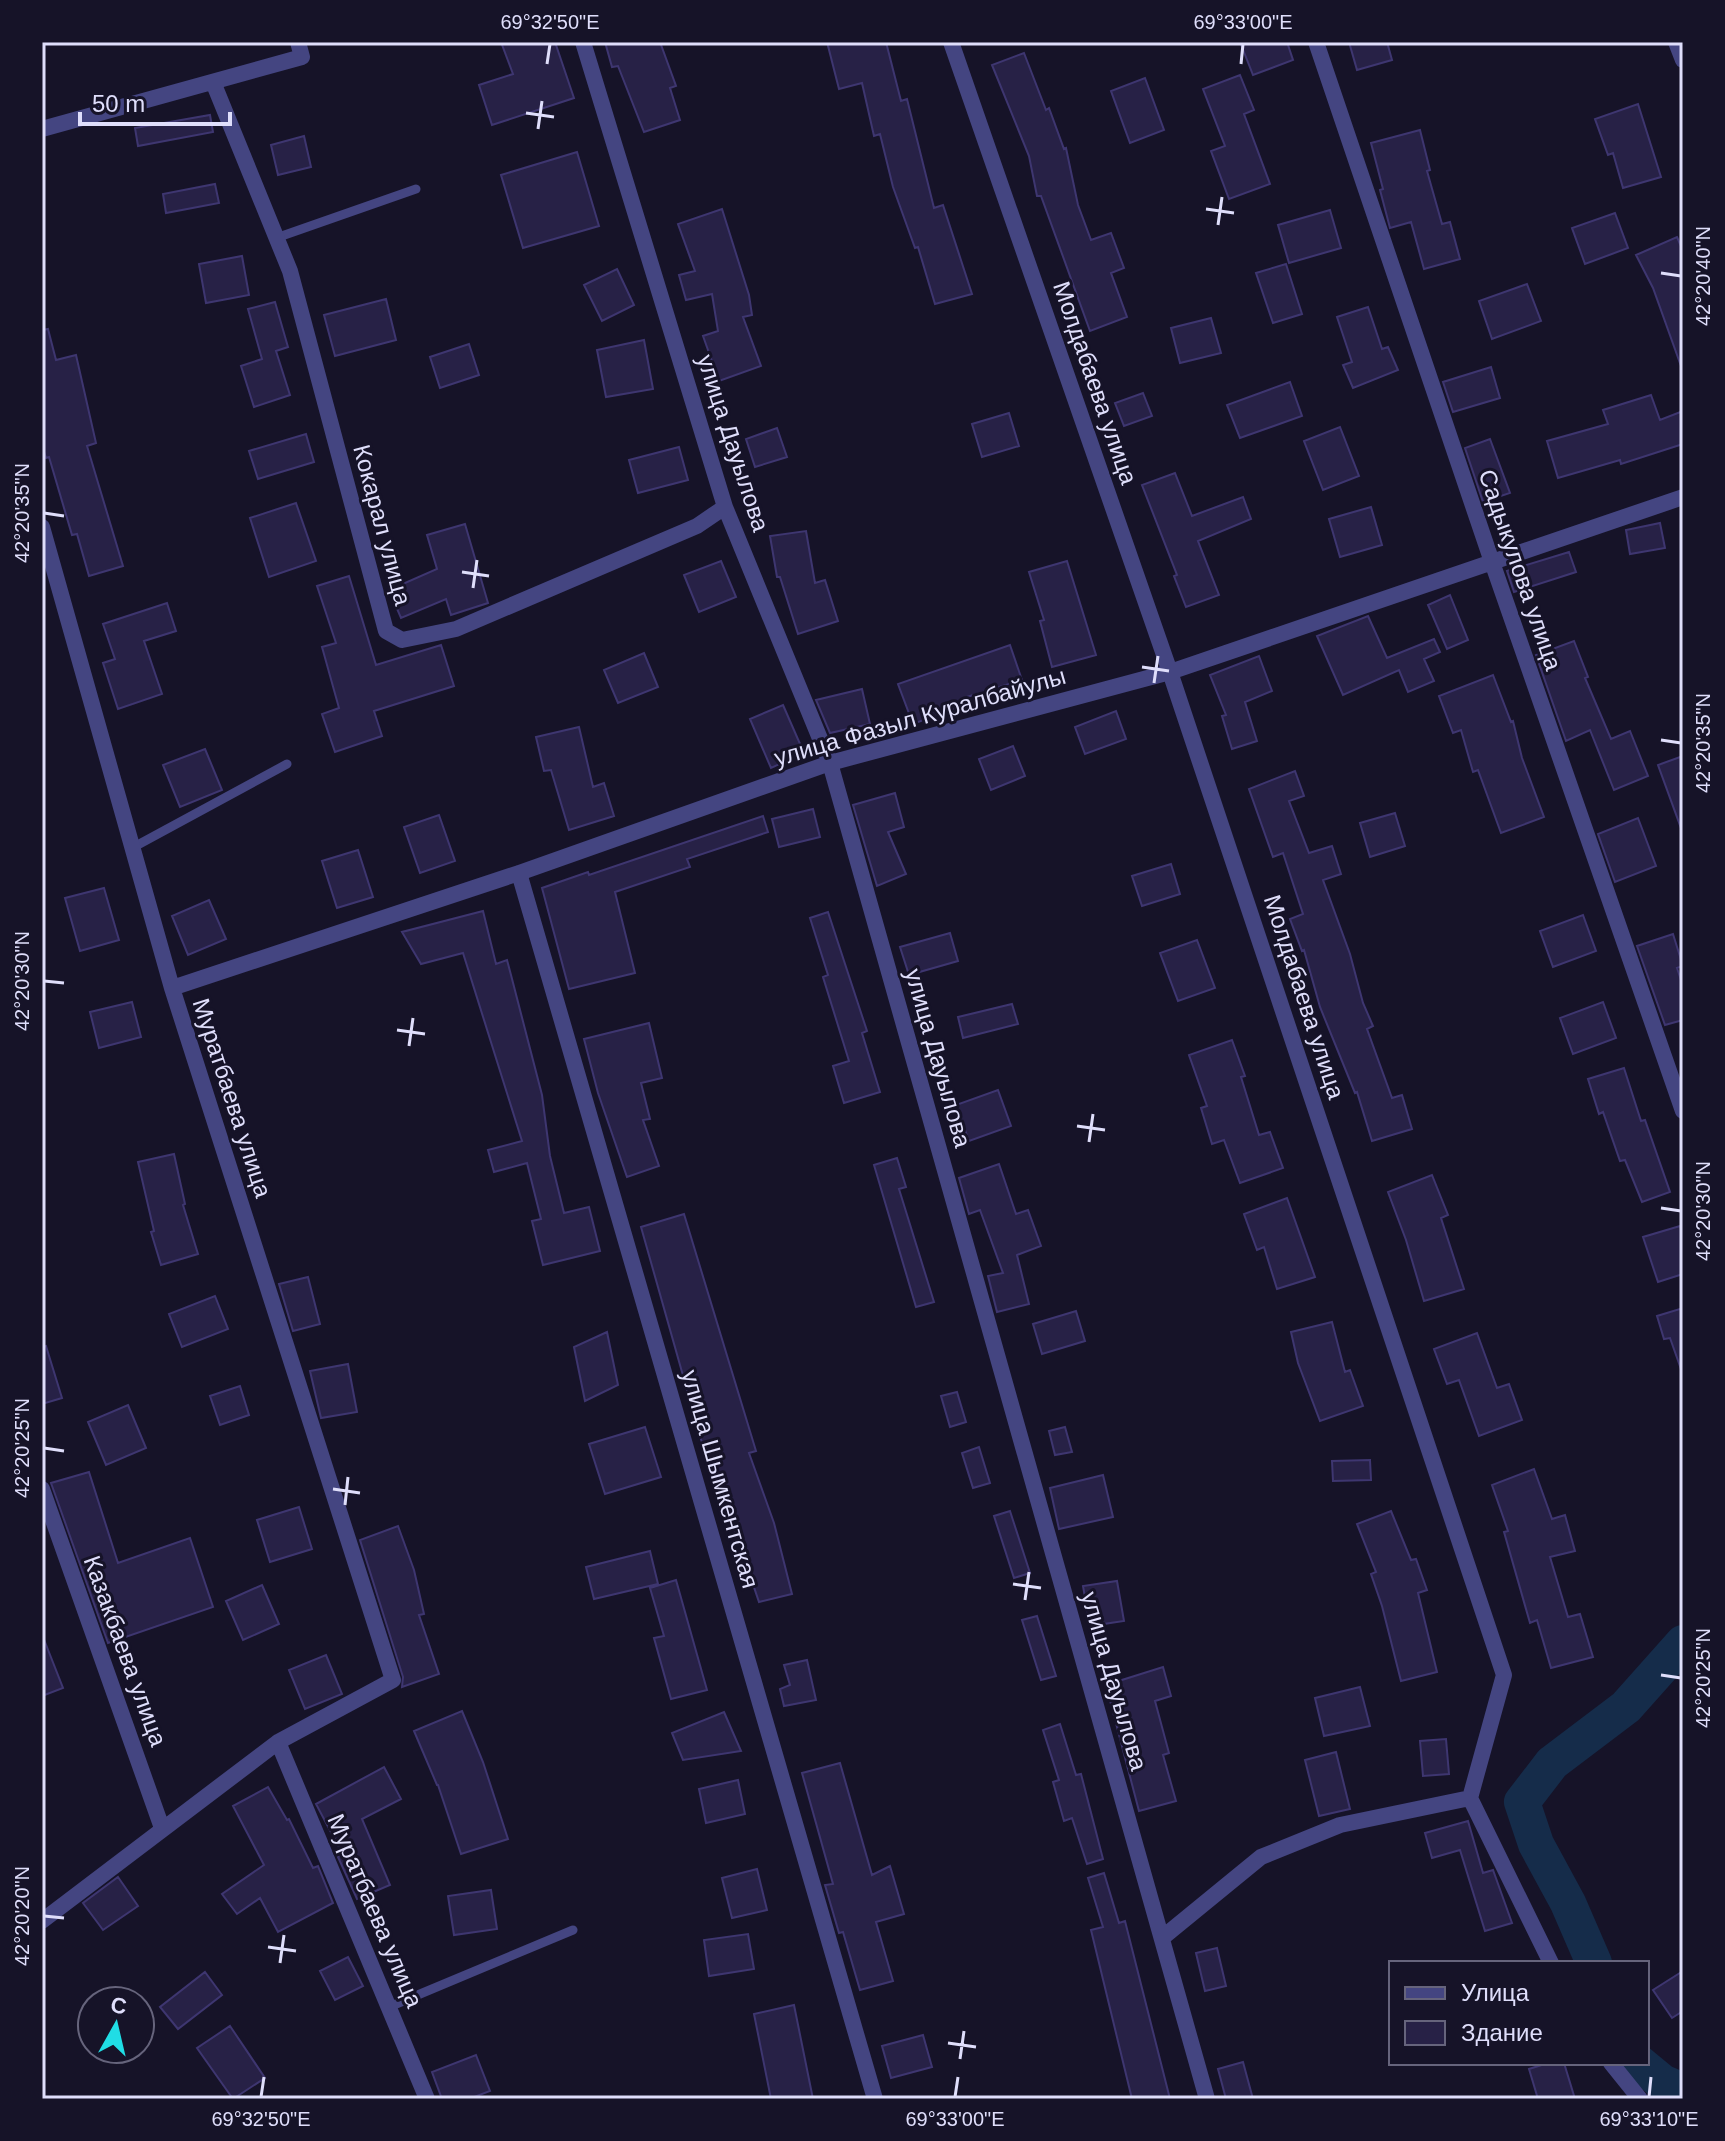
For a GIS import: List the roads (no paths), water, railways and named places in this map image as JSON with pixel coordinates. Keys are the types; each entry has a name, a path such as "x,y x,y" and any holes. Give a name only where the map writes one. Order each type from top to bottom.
{"street":[{"name":"улица Дауылова","path":"583,42 725,507 830,763 1207,2099"},
{"name":"Молдабаева улица","path":"951,42 1170,672 1504,1675 1470,1798"},
{"name":"Садыкулова улица","path":"1316,42 1683,1111"},
{"path":"1676,42 1683,60"},
{"path":"42,129 213,82 300,49"},
{"name":"Кокарал улица","path":"213,82 290,271 386,631 402,640 456,629 697,526 725,507"},
{"name":"улица Фазыл Куралбайулы","path":"172,988 519,873 830,763 1170,672 1683,497"},
{"name":"Муратбаева улица","path":"42,527 172,988 393,1680 278,1742 427,2099"},
{"name":"улица Шымкентская","path":"519,873 875,2099"},
{"name":"Казакбаева улица","path":"42,1489 162,1828"},
{"path":"42,1921 278,1742"},
{"path":"1162,1938 1261,1857 1340,1825 1470,1798 1550,1961"},
{"path":"1613,2065 1640,2099"}],"lane":[{"path":"276,238 416,189"},
{"path":"131,849 287,764"},
{"path":"389,2007 573,1930"}],"waterway":[{"path":"1593,1961 1568,1903 1536,1844 1522,1802 1552,1763 1626,1707 1683,1643"},
{"path":"1641,2065 1662,2082 1683,2091"}]}
